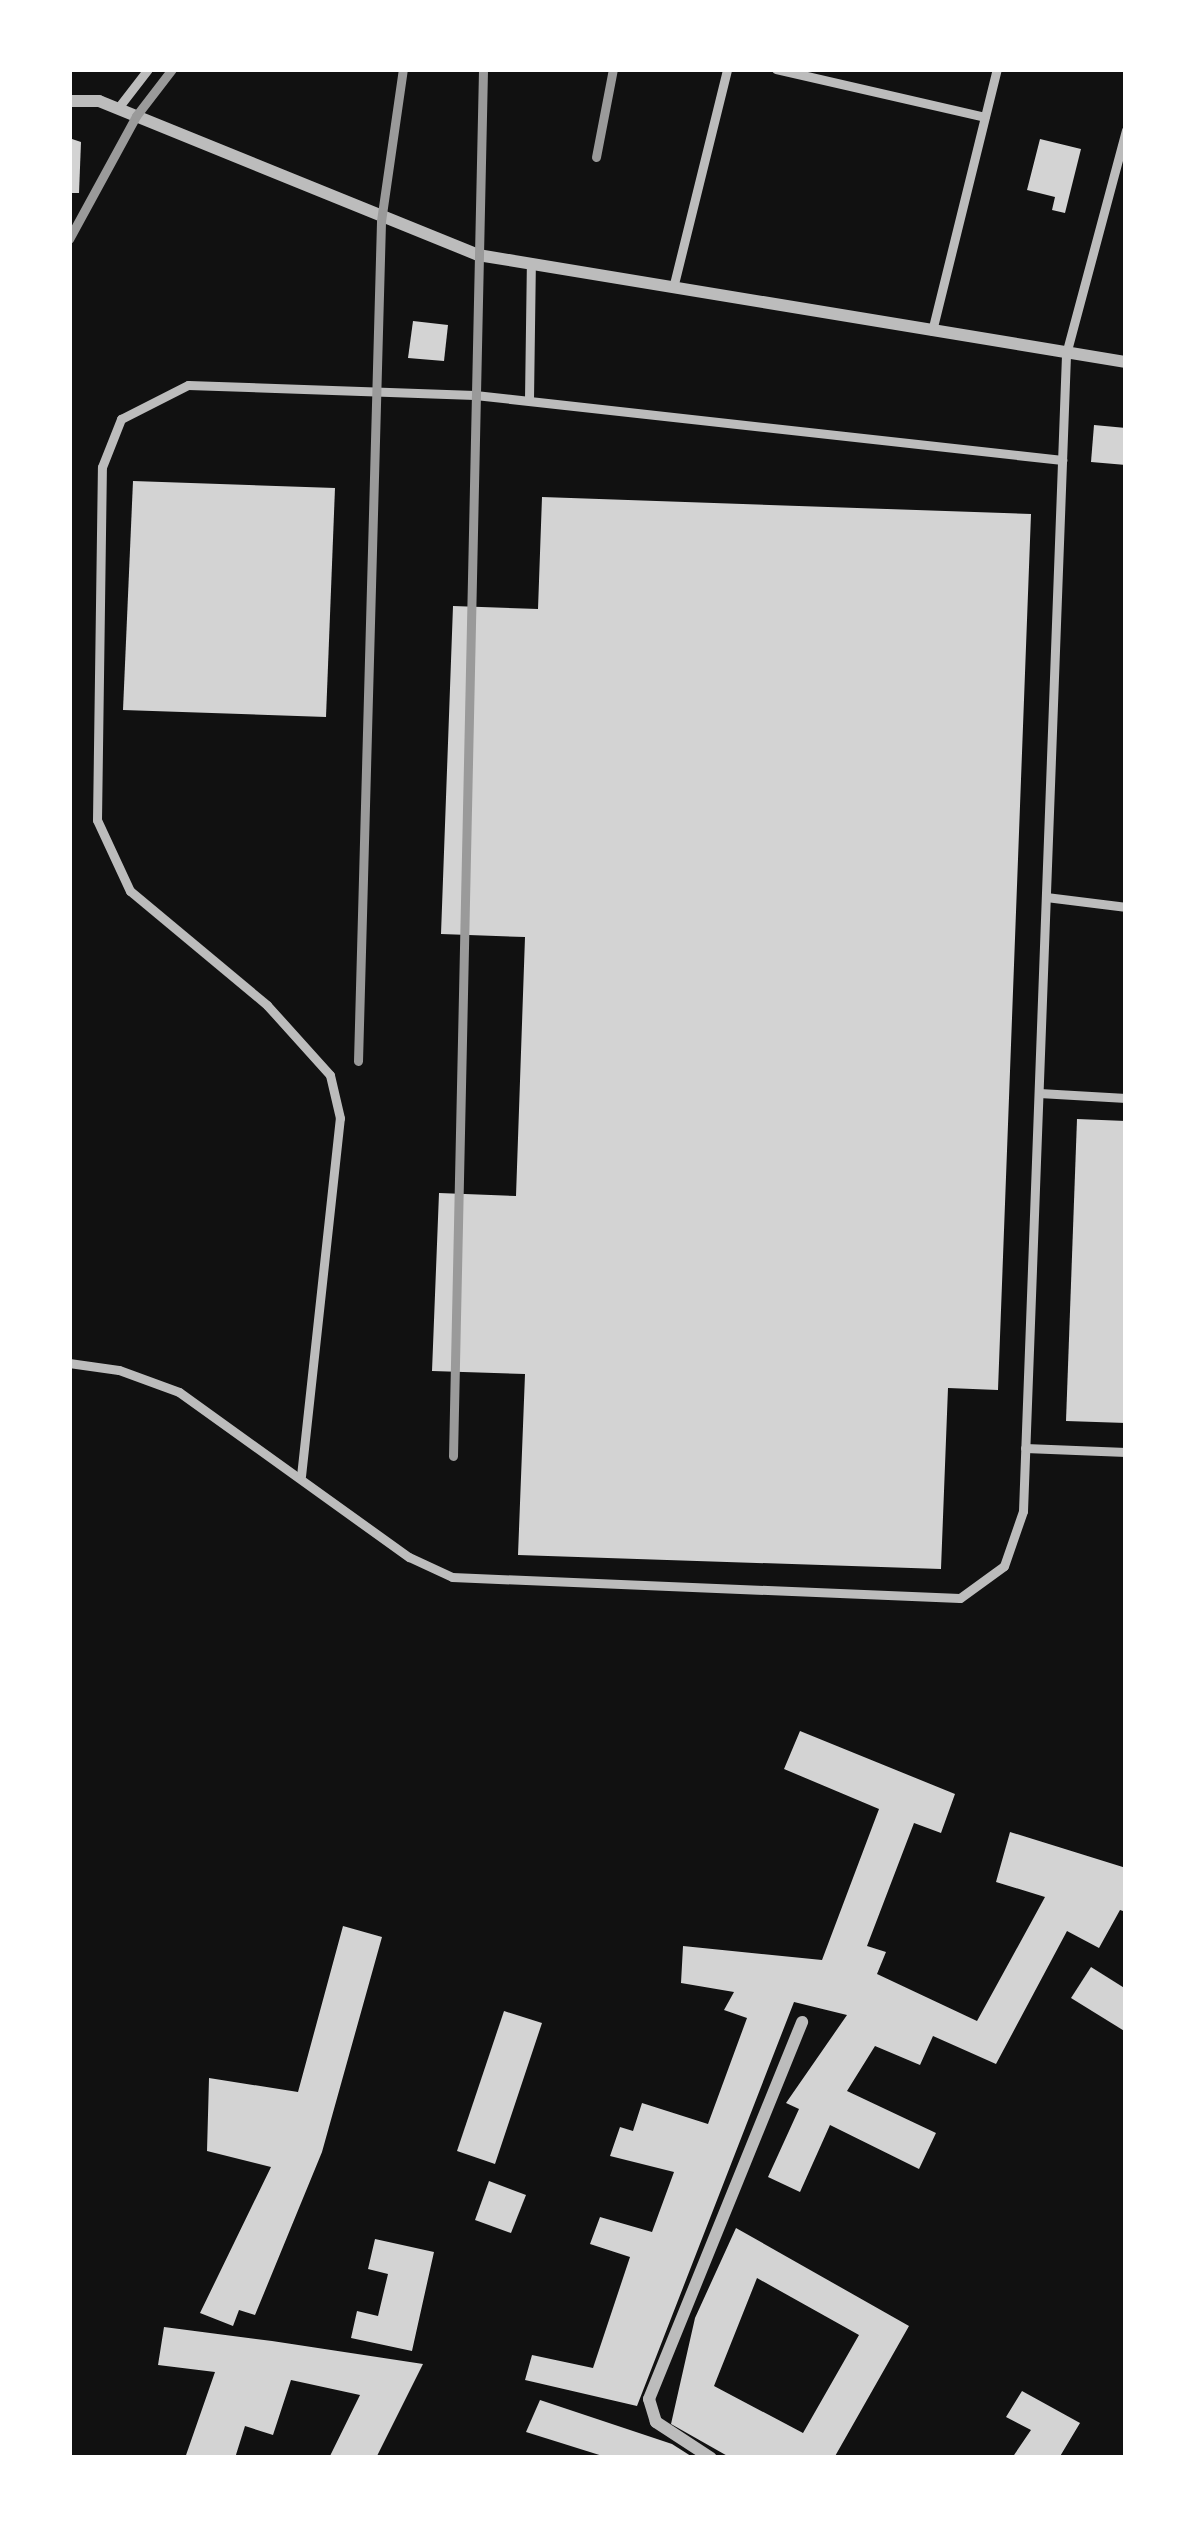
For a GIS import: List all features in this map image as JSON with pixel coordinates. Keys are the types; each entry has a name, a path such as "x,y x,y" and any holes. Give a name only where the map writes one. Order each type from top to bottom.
{"street":[{"path":"69,101 118,108 381,221 531,264 1126,362"},
{"path":"711,2458 656,2422 650,2398 802,2022"}],"lane":[{"path":"118,108 148,69"},
{"path":"673,288 727,69"},
{"path":"776,69 985,117"},
{"path":"932,331 997,69"},
{"path":"69,1363 119,1370 178,1392 409,1557 452,1577 960,1598 1004,1566 1023,1511 1066,353 1126,130"},
{"path":"529,398 531,264"},
{"path":"301,1476 340,1118 330,1075 267,1005 130,891 97,820 102,467 121,419 188,385 529,398 1062,460"},
{"path":"1046,897 1126,907"},
{"path":"1039,1093 1126,1098"},
{"path":"1025,1448 1126,1452"}],"building":[{"path":"69,138 81,142 79,193 69,193"},
{"path":"1040,139 1081,149 1065,213 1052,210 1055,197 1027,190"},
{"path":"413,321 448,325 444,361 408,358"},
{"path":"1094,425 1126,428 1126,465 1091,462"},
{"path":"133,481 335,488 326,717 123,710"},
{"path":"542,497 1031,514 998,1390 948,1388 941,1569 518,1555 525,1374 432,1371 439,1193 516,1196 525,937 441,934 453,606 538,609"},
{"path":"1077,1119 1126,1121 1126,1423 1066,1421"},
{"path":"800,1731 955,1794 941,1833 914,1823 867,1946 886,1952 877,1974 977,2021 1045,1897 996,1882 1010,1832 1126,1868 1126,1912 1120,1910 1099,1948 1067,1931 996,2064 933,2036 920,2065 875,2046 847,2091 936,2133 919,2169 830,2125 800,2192 768,2177 799,2109 786,2103 847,2015 794,2002 637,2406 525,2380 532,2355 593,2368 630,2257 590,2244 600,2217 652,2232 674,2172 610,2156 620,2127 633,2131 642,2103 708,2124 747,2018 724,2010 734,1992 681,1983 683,1946 822,1960 879,1809 784,1769"},
{"path":"343,1926 382,1937 322,2152 255,2315 239,2310 233,2326 200,2313 271,2167 207,2151 209,2078 298,2092"},
{"path":"1091,1967 1126,1989 1126,2032 1071,1998"},
{"path":"504,2011 542,2023 495,2164 457,2151"},
{"path":"489,2181 526,2195 511,2233 475,2220"},
{"path":"736,2228 909,2326 834,2458 731,2458 671,2424 695,2318","holes":["757,2278 859,2335 803,2433 714,2386"]},
{"path":"375,2239 434,2252 412,2351 351,2338 357,2311 378,2316 388,2274 368,2269"},
{"path":"164,2327 423,2364 376,2458 329,2458 360,2395 291,2380 273,2435 245,2426 235,2458 185,2458 215,2372 158,2365"},
{"path":"1022,2391 1080,2423 1059,2458 1012,2458 1031,2430 1006,2417"},
{"path":"540,2400 672,2444 694,2458 609,2458 526,2432"}],"railway":[{"path":"69,239 136,116 172,69"},
{"path":"358,1061 381,221 403,69"},
{"path":"453,1456 483,69"},
{"path":"596,157 613,69"}]}
